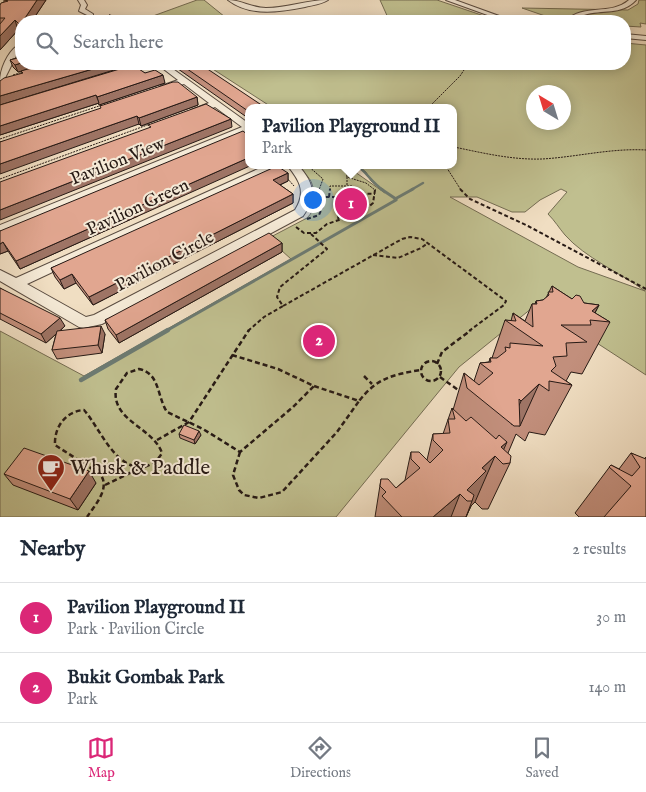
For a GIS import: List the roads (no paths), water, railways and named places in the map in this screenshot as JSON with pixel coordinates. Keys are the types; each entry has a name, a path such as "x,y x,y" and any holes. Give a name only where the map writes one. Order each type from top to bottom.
{"street":[{"path":"81,0 84,5 82,10 85,14 91,15"},
{"path":"231,0 246,8 255,10 291,7 325,0"},
{"path":"449,0 493,15"},
{"path":"579,15 621,8 633,0"},
{"path":"631,37 646,38"},
{"path":"5,79 15,51"},
{"path":"116,74 129,70"},
{"path":"170,70 218,103 245,125"},
{"path":"159,90 185,81"},
{"path":"181,117 218,103"},
{"name":"Pavilion View","path":"0,229 245,128"},
{"name":"Pavilion Green","path":"15,284 267,169"},
{"name":"Pavilion Circle","path":"0,275 84,323 97,320 299,213 304,208 306,180 296,169"}],"waterway":[{"path":"361,169 383,190"},
{"path":"411,190 423,183"},
{"path":"381,189 396,199"},
{"path":"396,199 413,189"},
{"path":"166,331 396,200"},
{"path":"81,380 168,330"}],"place":[{"name":"Pavilion Playground II","path":"351,204"},
{"name":"Bukit Gombak Park","path":"319,341"},
{"name":"Whisk & Paddle","path":"51,492"}]}
